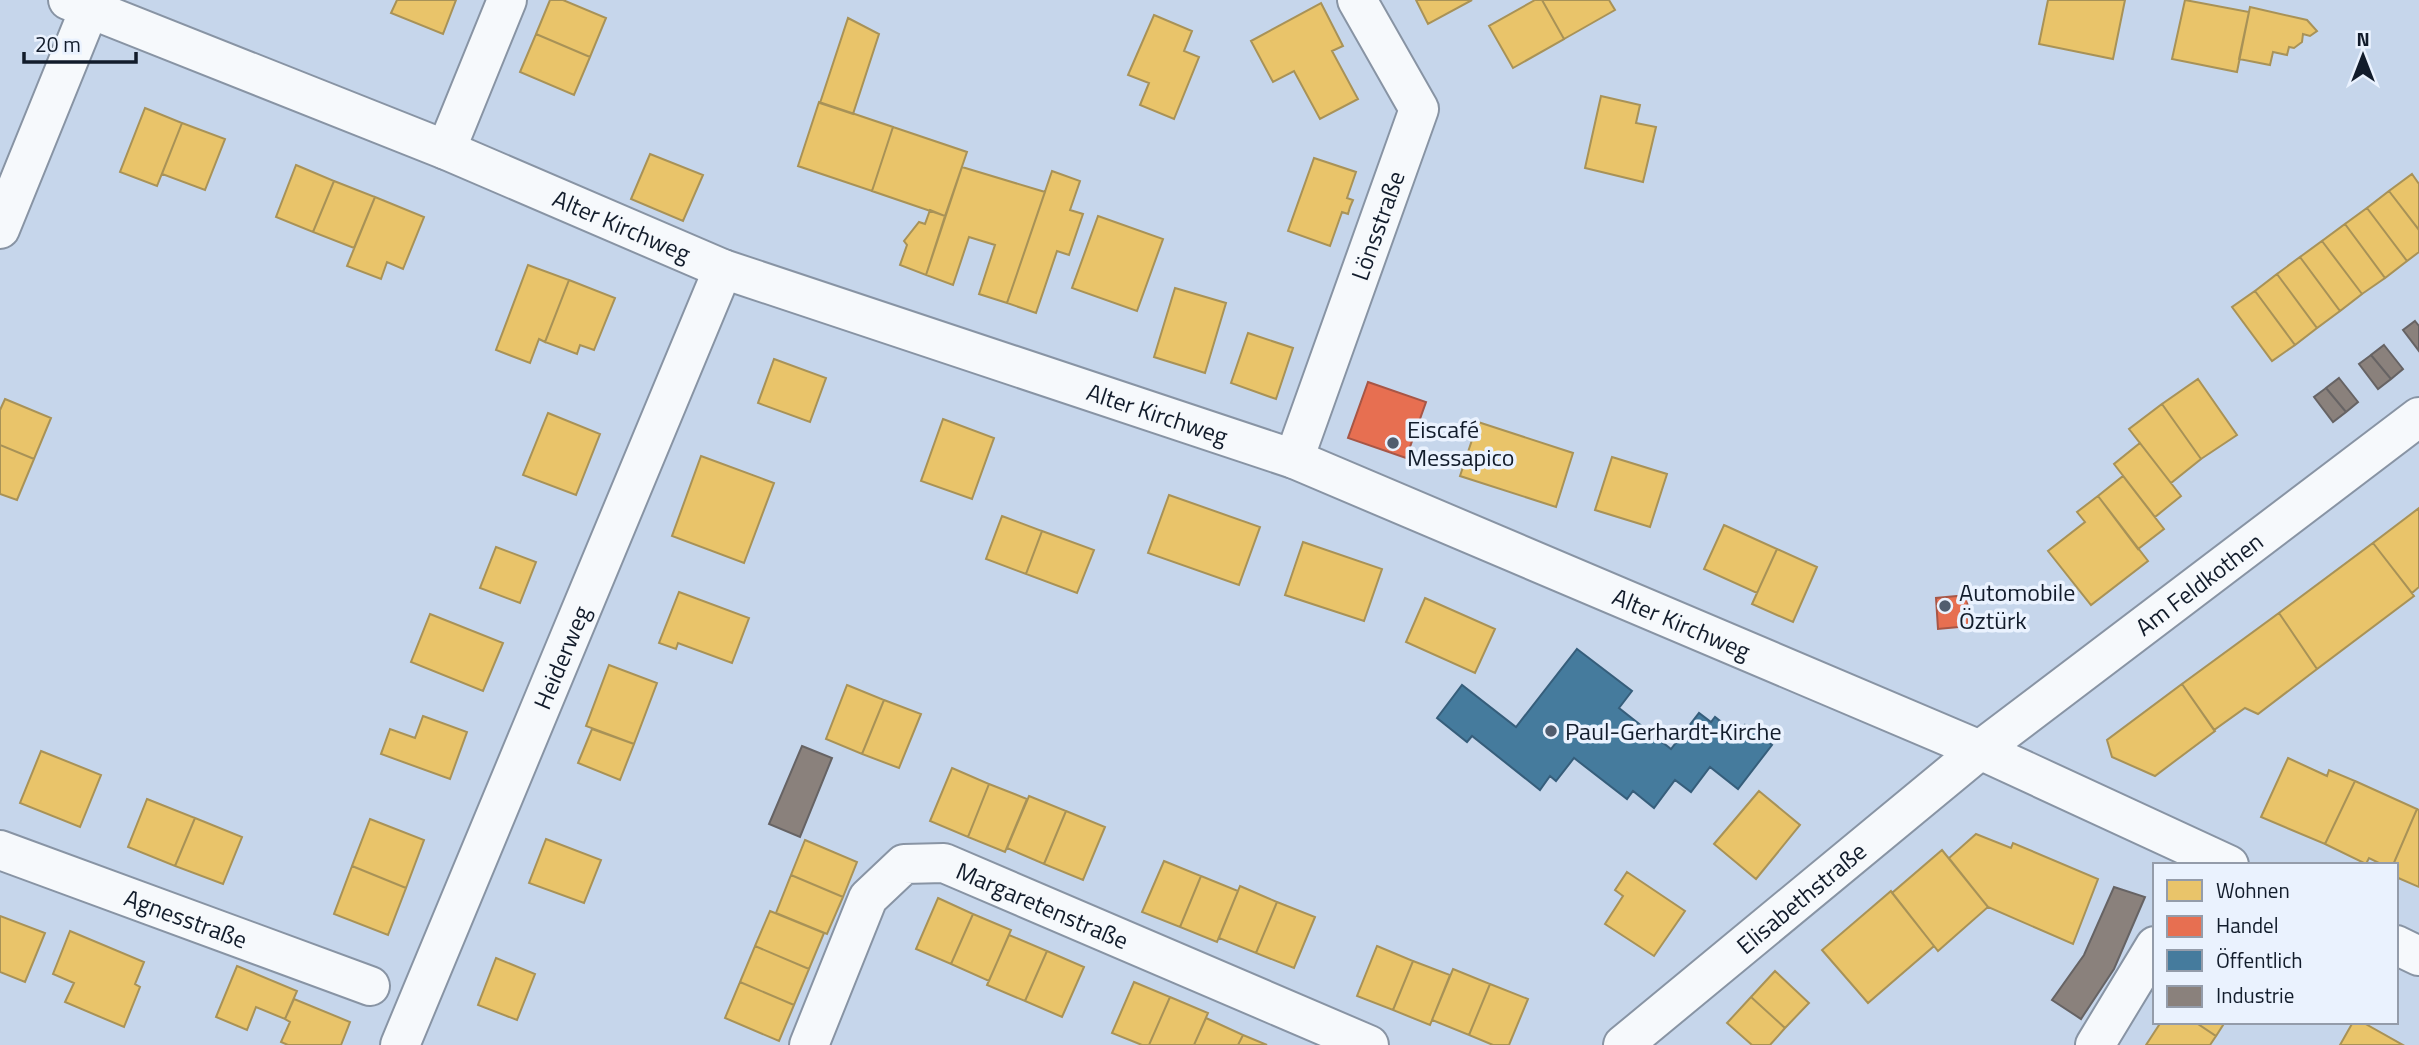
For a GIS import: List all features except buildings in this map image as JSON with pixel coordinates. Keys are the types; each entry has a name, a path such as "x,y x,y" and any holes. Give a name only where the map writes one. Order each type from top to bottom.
{"street":[{"path":"446,150 507,0"},
{"name":"Lönsstraße","path":"1294,459 1419,110 1357,0"},
{"path":"0,229 83,3"},
{"name":"Alter Kirchweg","path":"83,3 446,150 723,269 1294,459 1980,750 2214,862"},
{"name":"Heiderweg","path":"400,1045 723,269"},
{"name":"Am Feldkothen","path":"1980,750 2419,417"},
{"name":"Elisabethstraße","path":"1623,1045 1980,750"},
{"name":"Agnesstraße","path":"0,850 370,986"},
{"name":"Margaretenstraße","path":"808,1045 869,898 904,864 944,863 1369,1045"},
{"path":"2398,946 2419,956"},
{"path":"2095,1045 2153,949"}],"place":[{"name":"Eiscafé Messapico","path":"1393,443"},
{"name":"Automobile Öztürk","path":"1945,606"},
{"name":"Paul-Gerhardt-Kirche","path":"1551,731"}]}
